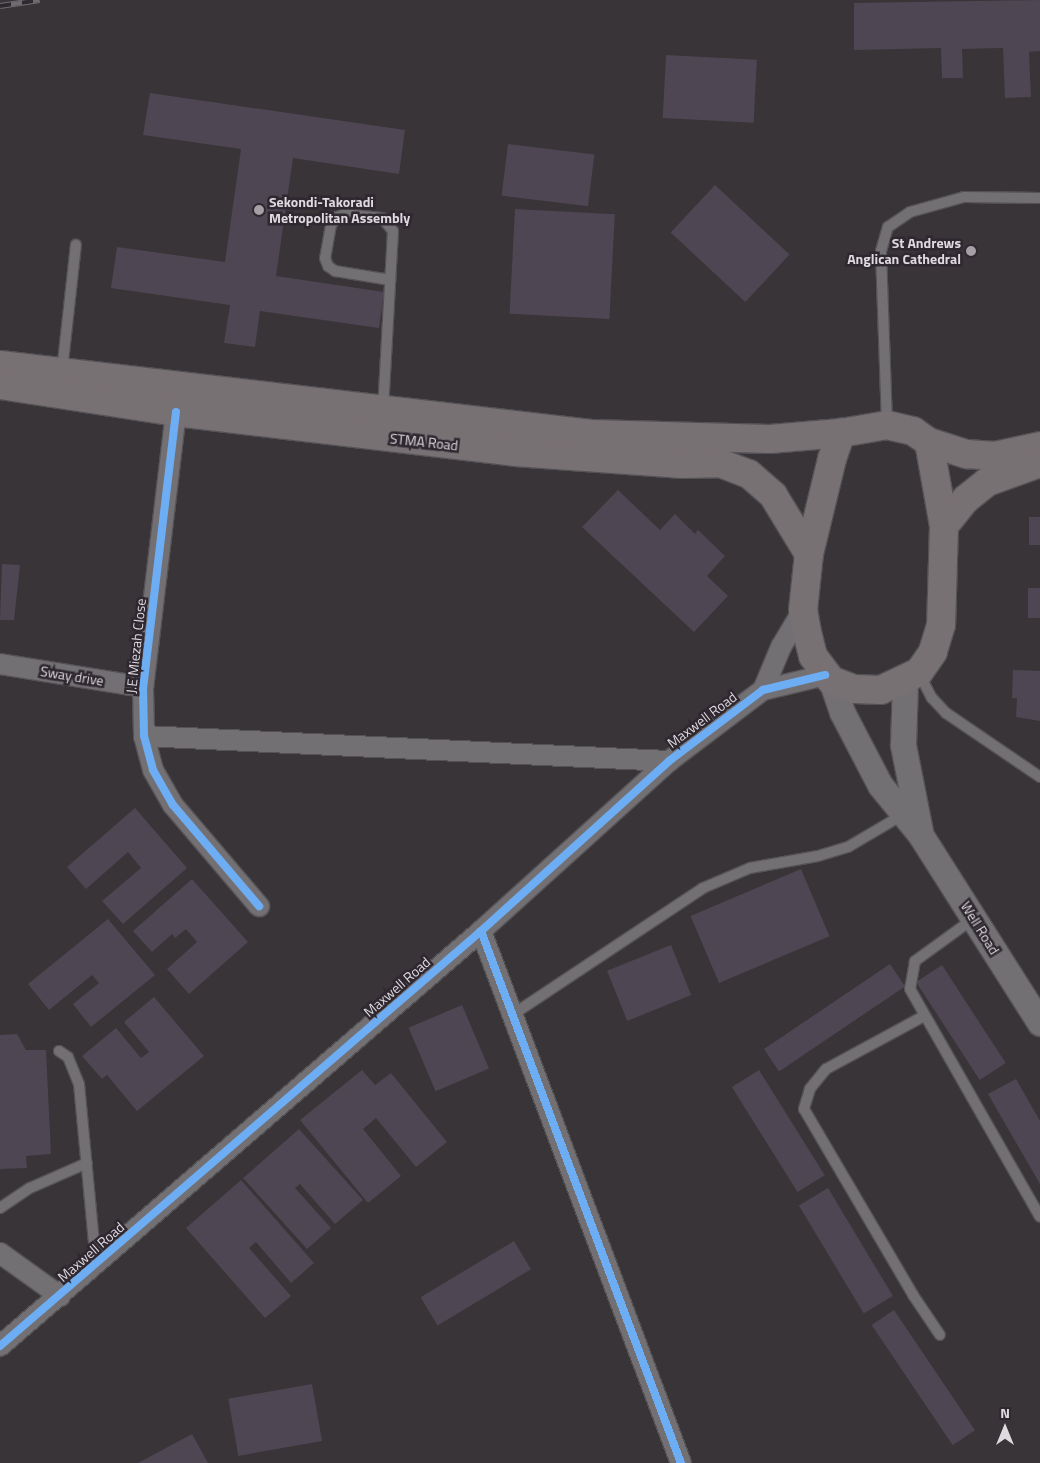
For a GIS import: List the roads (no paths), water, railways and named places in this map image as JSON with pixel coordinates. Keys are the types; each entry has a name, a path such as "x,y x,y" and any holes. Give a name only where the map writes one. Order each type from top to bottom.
{"main road":[{"name":"STMA Road","path":"0,365 591,434 770,439 841,433 887,425"},
{"name":"STMA Road","path":"0,385 176,412 515,452 681,464 720,463 749,474 773,495 810,554"},
{"path":"887,425 913,431 929,442 966,454 994,456 1040,446"},
{"path":"841,433 810,554 803,610 813,656 828,678 854,689 881,690 912,677 933,652 942,626 944,526 929,442"},
{"path":"944,526 966,499 987,482 1040,462"}],"street":[{"name":"J.E Miezah Close","path":"176,412 143,687 144,736 153,770 173,805 259,906"},
{"path":"763,690 781,647 803,610"},
{"name":"Sway drive","path":"0,664 143,687"},
{"name":"Well Road","path":"912,677 903,745 920,834"},
{"name":"Well Road","path":"828,678 861,752 880,785 920,834 1040,1023"},
{"name":"Maxwell Road","path":"0,1346 481,931 669,761 763,690 828,678"},
{"path":"144,736 669,761"},
{"path":"481,931 682,1463"},
{"path":"0,1252 60,1296"}],"lane":[{"path":"887,425 881,251 888,227 910,212 964,197 1040,198"},
{"path":"383,410 393,231 382,218 345,214 337,217 331,225 325,258 328,266 335,271 390,280"},
{"path":"62,372 76,245"},
{"path":"912,677 946,713 1040,777"},
{"path":"512,1015 703,888 750,868 818,856 848,847 904,814"},
{"path":"974,918 915,962 910,989 1040,1218"},
{"path":"924,1016 826,1068 810,1089 804,1109 913,1295 940,1335"},
{"path":"59,1051 68,1057 79,1084 96,1264"},
{"path":"0,1208 30,1188 87,1163"}],"railway":[{"path":"0,6 40,0"}],"place":[{"name":"Sekondi-Takoradi Metropolitan Assembly","path":"259,210"},
{"name":"St Andrews Anglican Cathedral","path":"971,251"}]}
